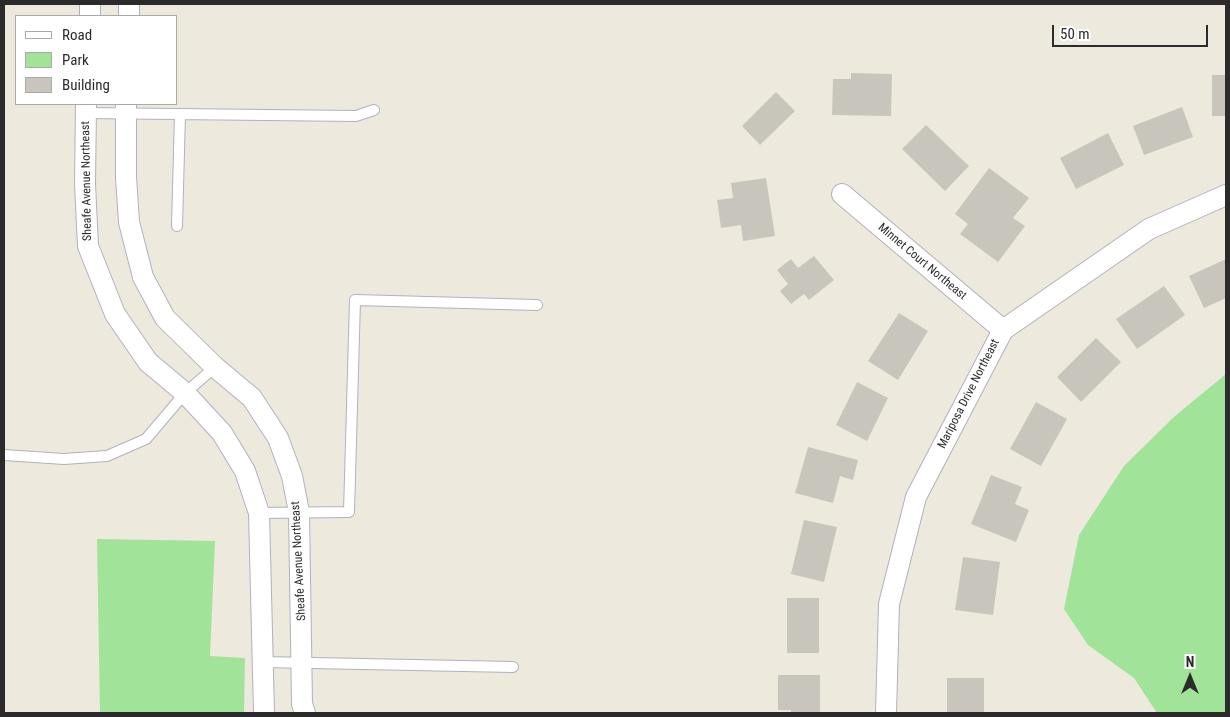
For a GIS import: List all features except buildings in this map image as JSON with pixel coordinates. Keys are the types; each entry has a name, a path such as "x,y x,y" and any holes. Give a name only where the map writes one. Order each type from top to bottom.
{"street":[{"name":"Sheafe Avenue Northeast","path":"86,108 88,246 116,314 148,362 185,393 222,433 245,470 259,513 264,713"},
{"name":"Sheafe Avenue Northeast","path":"126,108 126,177 129,222 143,277 165,318 215,367 252,398 278,438 292,476 299,512 302,704 305,713"},
{"name":"Minnet Court Northeast","path":"842,194 1002,330"},
{"name":"Mariposa Drive Northeast","path":"886,713 889,604 916,497 1002,330 1149,229 1226,195"}],"lane":[{"path":"86,108 126,108 180,114 356,116 374,110"},
{"path":"177,226 180,114"},
{"path":"259,513 349,512 355,300 538,305"},
{"path":"4,455 64,459 106,456 146,439 185,393 215,367"},
{"path":"262,662 513,667"}],"green space":[{"path":"1226,374 1226,713 1157,713 1134,678 1088,645 1064,609 1079,535 1124,466 1175,416"},
{"path":"97,539 215,541 210,656 245,658 244,713 100,713"}]}
